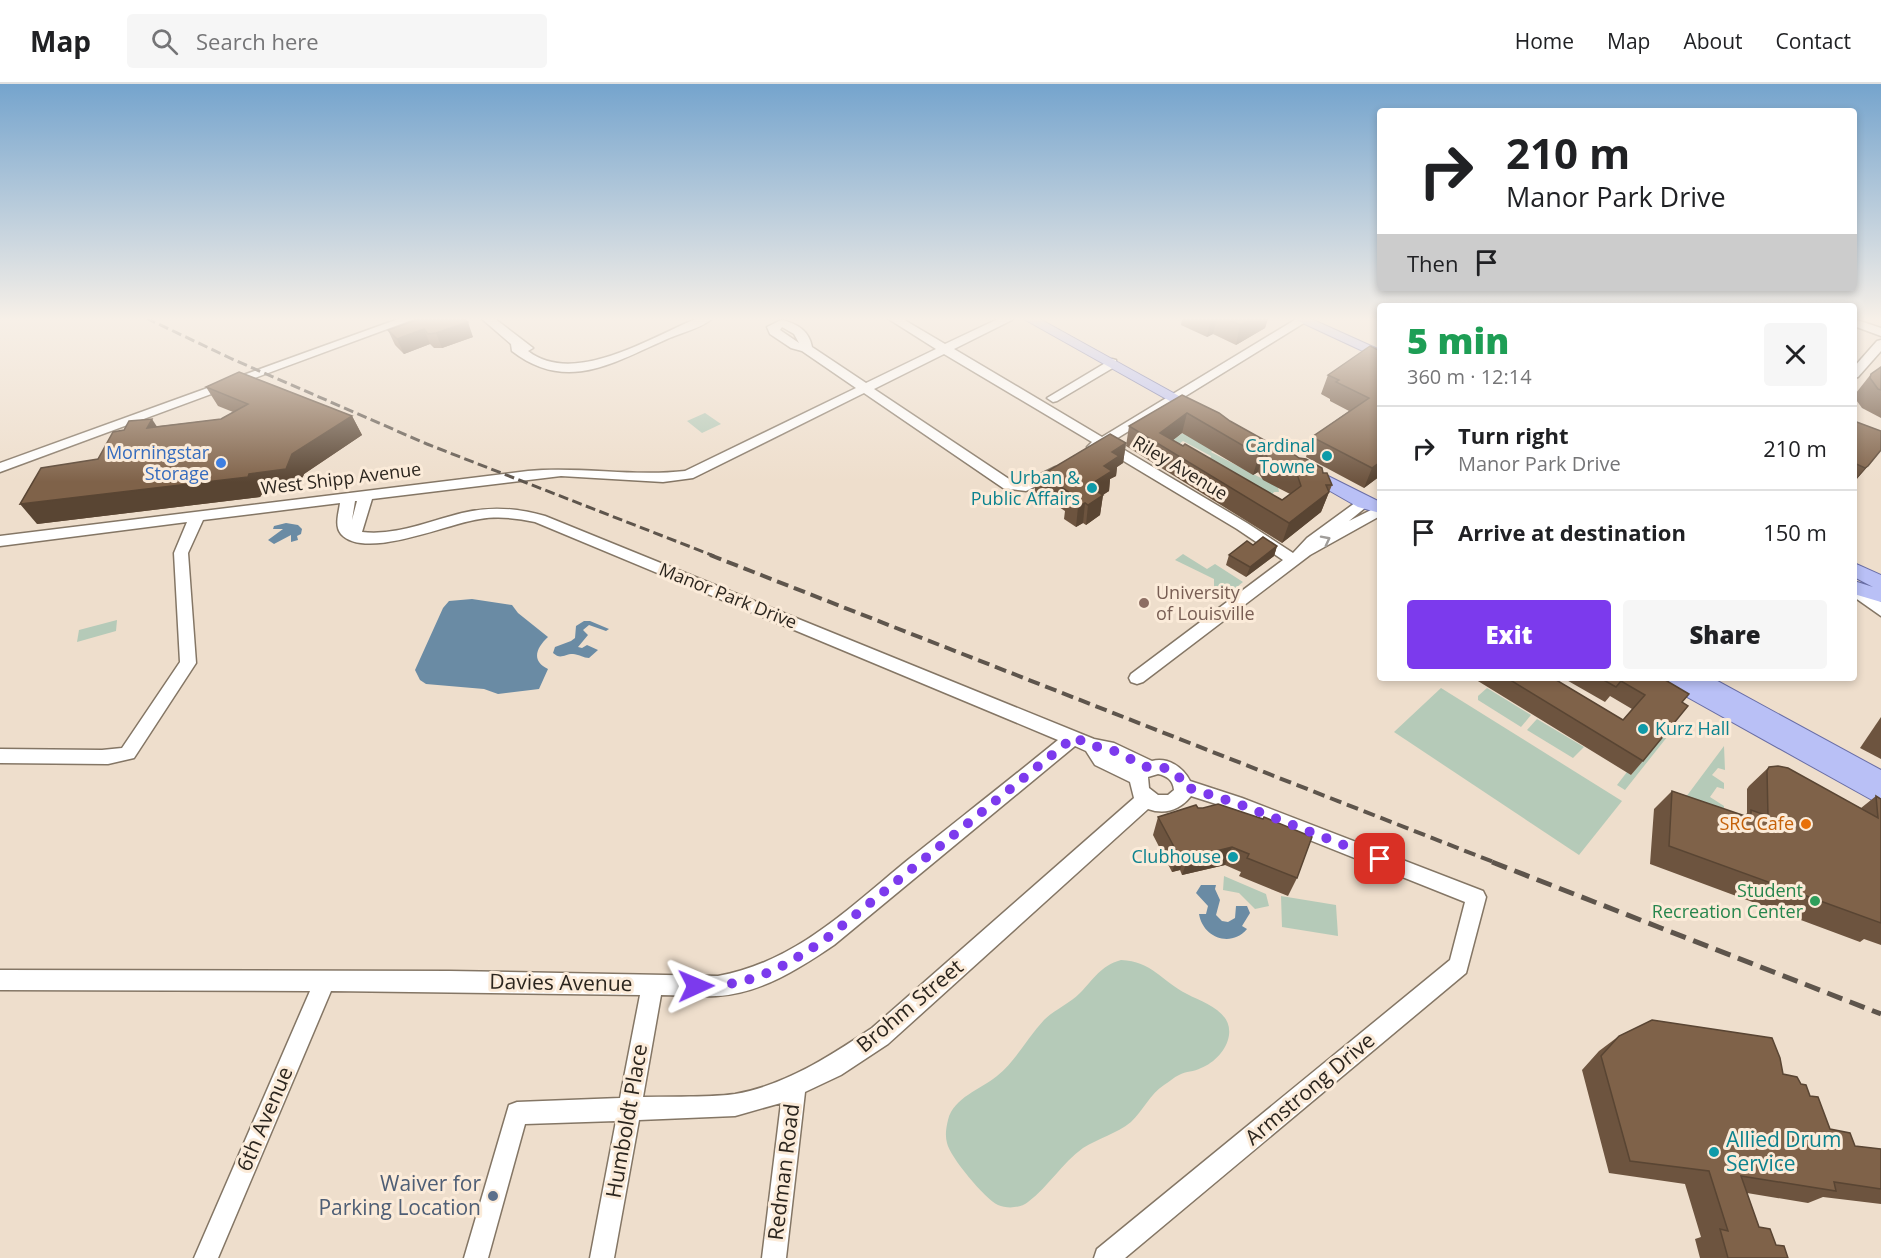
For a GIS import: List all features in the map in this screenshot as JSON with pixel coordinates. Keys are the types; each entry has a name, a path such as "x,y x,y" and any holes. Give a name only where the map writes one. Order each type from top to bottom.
{"main road":[{"path":"1130,373 1214,419"},
{"path":"1298,466 1376,510"},
{"path":"1857,570 1881,583"},
{"path":"1857,589 1881,596"},
{"path":"1674,681 1881,796"},
{"path":"1701,681 1881,780"}],"street":[{"path":"0,468 261,373"},
{"path":"842,373 1008,485 1021,488 1034,484 1063,466"},
{"path":"865,389 897,373"},
{"name":"Riley Avenue","path":"984,373 1242,526 1299,555"},
{"path":"1053,398 1096,373"},
{"path":"1081,455 1215,373"},
{"name":"West Shipp Avenue","path":"0,541 547,473 663,478 687,475 865,389"},
{"path":"348,498 345,523 347,532 354,536 366,496"},
{"path":"1137,678 1299,555 1312,541 1376,510"},
{"name":"Manor Park Drive","path":"354,536 397,536 416,532 455,518 484,513 516,514 540,519 1092,746 1108,748 1144,773 1158,766 1174,772 1183,786 1236,803 1476,897"},
{"path":"0,756 79,756 113,759 128,753 188,663 181,553 197,517"},
{"path":"1857,590 1881,610"},
{"name":"Davies Avenue","path":"0,980 325,980 718,986 749,981 786,966 827,938 1074,737"},
{"path":"1144,773 1140,792 1146,798 1163,805 1179,799 1183,793 1183,786"},
{"name":"Brohm Street","path":"476,1258 517,1113 735,1105 782,1092 832,1067 880,1036 1146,798"},
{"name":"Armstrong Drive","path":"1106,1258 1459,966 1476,897"},
{"name":"6th Avenue","path":"206,1258 325,980"},
{"name":"Humboldt Place","path":"602,1258 652,985"},
{"name":"Redman Road","path":"774,1258 795,1085"}],"green space":[{"path":"705,413 721,424 702,433 687,421"},
{"path":"1183,433 1213,450 1211,452 1278,487 1279,492 1274,492 1271,496 1248,486 1242,490 1243,498 1260,508 1273,500 1290,509 1272,520 1249,504 1220,490 1221,488 1154,451","holes":["1183,441 1211,456 1199,465 1171,450"]},
{"path":"1183,554 1207,569 1215,564 1243,582 1228,594 1220,595 1211,590 1214,587 1214,579 1175,560"},
{"path":"117,620 116,631 77,642 79,630"},
{"path":"1441,688 1622,801 1579,855 1394,732"},
{"path":"1487,688 1531,715 1521,727 1478,700 1478,696"},
{"path":"1537,719 1584,747 1573,758 1527,730"},
{"path":"1671,725 1675,727 1625,790 1617,785 1627,772 1631,775"},
{"path":"1724,746 1725,770 1718,768 1712,775 1724,783 1724,789 1717,787 1710,797 1724,806 1724,818 1686,797"},
{"path":"1224,876 1266,894 1269,906 1255,909 1239,893 1223,890"},
{"path":"1281,896 1336,905 1338,936 1282,927"},
{"path":"1121,960 1132,961 1149,968 1178,989 1216,1009 1222,1014 1229,1027 1226,1046 1211,1063 1177,1076 1159,1089 1131,1122 1083,1148 1028,1202 1014,1207 998,1205 977,1186 950,1149 946,1140 946,1132 951,1112 968,1095 1004,1070 1048,1016 1076,997 1102,969"}],"water":[{"path":"286,523 298,525 302,529 301,534 297,536 298,540 291,542 291,535 274,544 268,540 283,529 273,529 274,526"},
{"path":"472,599 512,605 518,613 548,637 537,654 539,662 548,669 539,689 498,694 484,689 426,684 420,680 415,670 443,608 449,601"},
{"path":"584,621 590,621 609,629 606,631 589,625 583,630 588,635 578,647 582,648 587,645 598,650 589,658 573,654 558,656 553,653 555,647 575,638 576,626"},
{"path":"1201,885 1216,885 1215,889 1220,900 1216,915 1222,921 1228,922 1235,918 1236,906 1247,906 1250,913 1242,926 1247,929 1241,935 1226,939 1218,938 1206,929 1199,914 1206,914 1208,906 1196,893"}],"building":[{"path":"241,373 352,416 292,454 286,469 249,474 248,477 20,504 41,468 98,459 113,432 124,430 129,421 152,419 147,428 221,419 248,404 206,387"},
{"path":"1331,373 1377,373 1377,464 1372,468 1312,437 1369,398 1336,382 1339,380 1328,375"},
{"path":"1881,373 1881,390 1870,378 1871,374"},
{"path":"1182,395 1219,413 1275,446 1284,447 1299,458 1306,459 1322,468 1332,485 1326,485 1329,492 1289,523 1129,426","holes":["1187,413 1259,455 1264,452 1269,460 1297,474 1301,486 1282,500 1185,444 1183,446 1160,433"]},
{"path":"1857,422 1881,431 1881,450 1865,468 1857,464"},
{"path":"1110,434 1126,443 1112,452 1119,456 1104,466 1112,471 1088,486 1103,495 1088,505 1085,503 1078,507 1066,499 1073,495 1052,481 1046,485 1036,478"},
{"path":"1263,537 1277,546 1250,567 1229,555 1247,541 1253,545"},
{"path":"1512,681 1558,681 1623,720 1645,695 1621,681 1667,681 1689,694 1682,702 1688,706 1643,761"},
{"path":"1605,681 1621,681 1616,687"},
{"name":"Student Recreation Center","path":"1769,767 1788,768 1878,818 1876,796 1881,799 1881,923 1669,846 1672,791 1751,818 1751,810 1768,816 1767,771"},
{"path":"1218,804 1263,819 1264,817 1312,837 1297,878 1247,858 1249,854 1232,847 1188,858 1186,853 1178,854 1158,817 1196,805 1198,808 1203,808"},
{"name":"Allied Drum Service","path":"1652,1020 1772,1038 1780,1058 1783,1074 1797,1077 1801,1084 1806,1085 1810,1096 1818,1097 1830,1129 1850,1133 1855,1146 1881,1149 1881,1189 1834,1182 1836,1191 1741,1176 1759,1227 1770,1229 1776,1245 1784,1246 1788,1258 1728,1258 1720,1229 1728,1231 1709,1171 1630,1161 1601,1056 1619,1036"}],"railway":[{"path":"264,373 427,444 714,556"},
{"path":"710,555 1496,863"},
{"path":"1492,862 1881,1014"}],"place":[{"name":"Cardinal Towne","path":"1327,456"},
{"name":"Morningstar Storage","path":"221,463"},
{"name":"Urban & Public Affairs","path":"1092,488"},
{"name":"University of Louisville","path":"1144,603"},
{"name":"Kurz Hall","path":"1643,729"},
{"name":"SRC Cafe","path":"1806,824"},
{"name":"Clubhouse","path":"1233,857"},
{"name":"Student Recreation Center","path":"1815,901"},
{"name":"Allied Drum Service","path":"1714,1152"},
{"name":"Waiver for Parking Location","path":"493,1196"}],"route":[{"path":"696,986 718,986 749,981 786,966 827,938 1074,737 1092,746 1108,748 1149,768 1158,766 1166,768 1180,778 1183,786 1236,803 1380,859"}]}
